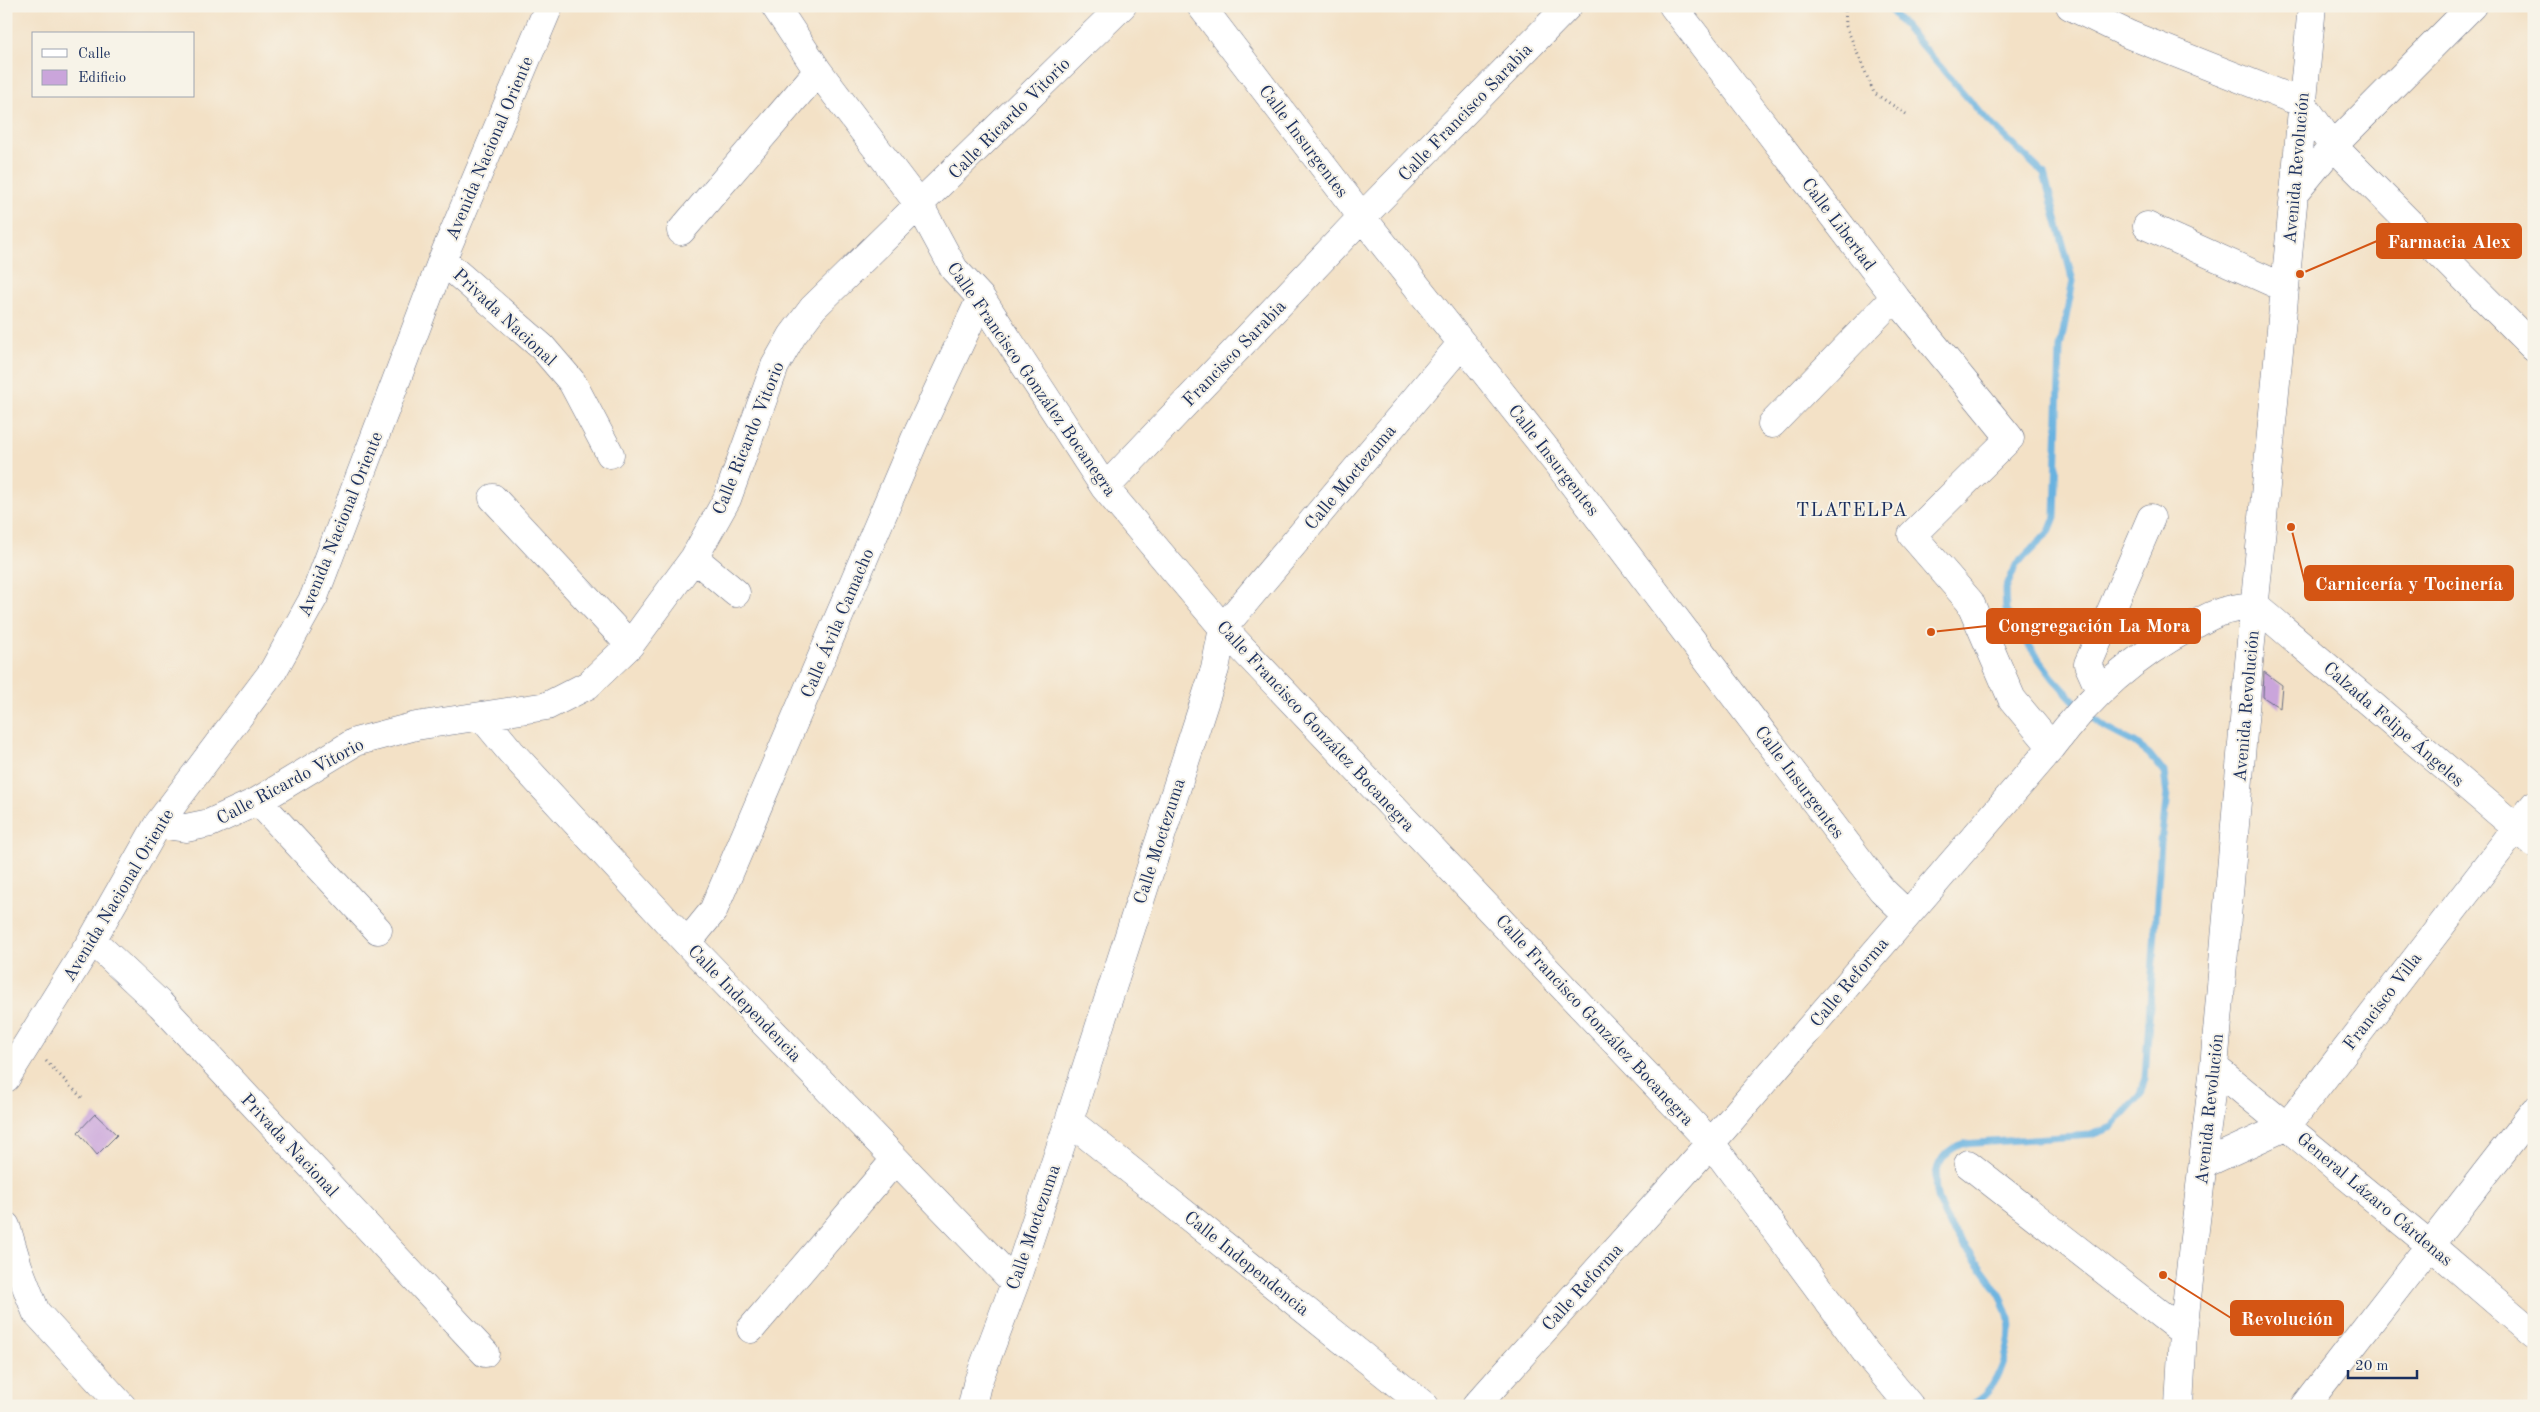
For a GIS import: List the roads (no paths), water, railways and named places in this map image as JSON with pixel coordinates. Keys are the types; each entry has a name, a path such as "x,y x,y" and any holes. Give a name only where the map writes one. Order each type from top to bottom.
{"street":[{"name":"Avenida Nacional Oriente","path":"6,1078 92,940 158,824 273,671 314,597 442,260 549,6"},
{"name":"Calle Francisco González Bocanegra","path":"774,6 818,71 920,206 954,269 980,298 1105,488 1223,628 1711,1144 1867,1354 1910,1406"},
{"name":"Calle Ricardo Vitorio","path":"158,824 186,828 210,823 258,801 355,742 416,726 546,706 588,685 630,645 694,558 727,499 775,366 792,336 813,308 920,206 1122,6"},
{"name":"Calle Insurgentes","path":"1201,6 1362,217 1564,472 1882,890 1907,914"},
{"name":"Calle Francisco Sarabia","path":"1362,217 1568,6"},
{"name":"Calle Libertad","path":"1673,6 1894,297 2010,438 1912,535 1970,602 2012,699 2052,748"},
{"path":"2070,6 2130,35 2302,103 2333,146 2534,348"},
{"name":"Avenida Revolución","path":"2180,1406 2183,1332 2214,1067 2255,605 2312,6"},
{"path":"2293,195 2333,146 2472,6"},
{"path":"681,231 818,71"},
{"name":"Francisco Sarabia","path":"1105,488 1362,217"},
{"path":"2148,226 2285,288"},
{"name":"Privada Nacional","path":"442,260 542,347 572,382 610,454"},
{"path":"1772,424 1894,297"},
{"name":"Calle Ávila Camacho","path":"687,943 713,911 911,448 980,298"},
{"name":"Calle Moctezuma","path":"972,1406 977,1384 1015,1284 1069,1121 1215,669 1223,628 1462,343"},
{"path":"493,498 630,645"},
{"path":"2100,691 2088,664 2150,518"},
{"path":"694,558 736,593"},
{"name":"Calle Reforma","path":"1476,1406 1711,1144 1907,914 2052,748 2073,719 2100,691 2132,664 2172,637 2220,612 2255,605"},
{"name":"Calzada Felipe Ángeles","path":"2255,605 2524,835"},
{"name":"Calle Independencia","path":"482,717 511,752 687,943 1015,1284"},
{"path":"258,801 378,930"},
{"name":"Francisco Villa","path":"2204,1164 2287,1126 2524,835 2534,805"},
{"name":"Privada Nacional","path":"92,940 161,1005 485,1353"},
{"name":"General Lázaro Cárdenas","path":"2214,1067 2429,1244 2534,1334"},
{"path":"2305,1406 2534,1111"},
{"name":"Calle Independencia","path":"1069,1121 1425,1406"},
{"path":"751,1329 895,1160"},
{"path":"1968,1164 2183,1332"},
{"path":"6,1226 18,1266 36,1312 122,1406"}],"waterway":[{"path":"1887,6 1987,120 2044,174 2073,281 2060,348 2055,517 2049,532 2016,565 2005,591 2006,610 2019,632 2053,678 2078,705"},
{"path":"1971,1406 1986,1393 2002,1367 2008,1347 2009,1319 1998,1292 1959,1239 1943,1213 1936,1192 1935,1182 1936,1172 1940,1163 1945,1155 1963,1144 2091,1135 2112,1127 2140,1096 2145,1078 2161,842 2167,794 2164,773 2149,754 2135,743 2106,728 2086,713"}],"place":[{"name":"Farmacia Alex","path":"2300,274"},
{"name":"Carnicería y Tocinería","path":"2291,527"},
{"name":"Congregación La Mora","path":"1931,632"},
{"name":"Revolución","path":"2163,1275"}],"district":[{"name":"TLATELPA","path":"1852,509"}]}
